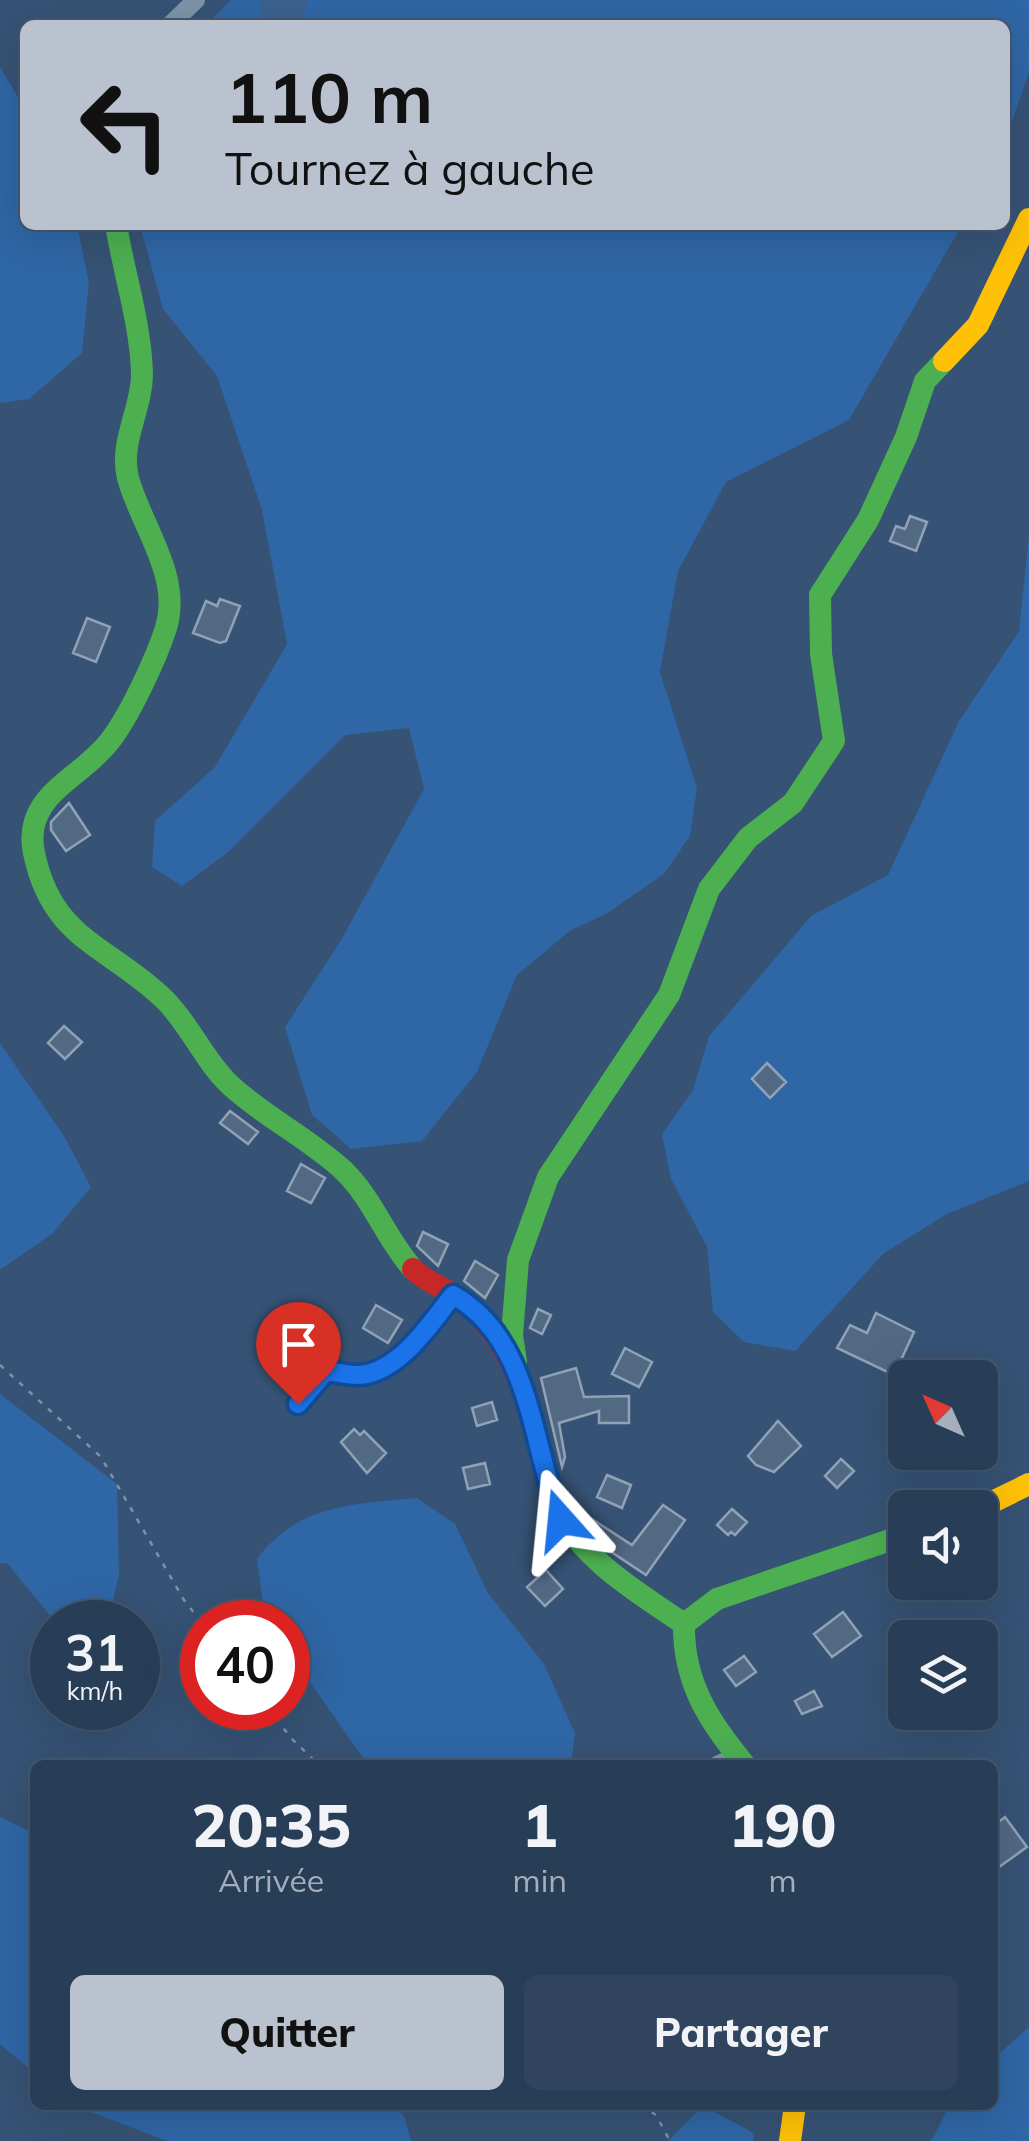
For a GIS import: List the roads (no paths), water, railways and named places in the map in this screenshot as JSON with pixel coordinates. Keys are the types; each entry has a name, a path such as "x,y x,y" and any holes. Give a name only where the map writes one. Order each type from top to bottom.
{"street":[{"path":"175,20 196,0"},
{"path":"684,1624 592,1560 568,1532 554,1504 518,1374 512,1336 518,1260 548,1177 669,995 710,890 748,838 793,803 834,740 821,654 820,594 868,520 906,437 924,381 978,325 1029,219"},
{"path":"117,230 142,375 126,450 128,475 172,594 166,628 119,728 107,745 47,797 33,817 34,852 58,915 76,935 139,977 168,1003 228,1083 341,1168 362,1190 404,1259 420,1276 453,1295 496,1334 518,1374"},
{"path":"298,1404 326,1371 358,1375 386,1366 421,1335 453,1295"},
{"path":"998,1499 1029,1484"},
{"path":"732,1760 688,1678 682,1651 684,1624 717,1599 888,1541"},
{"path":"790,2141 794,2110"}]}
